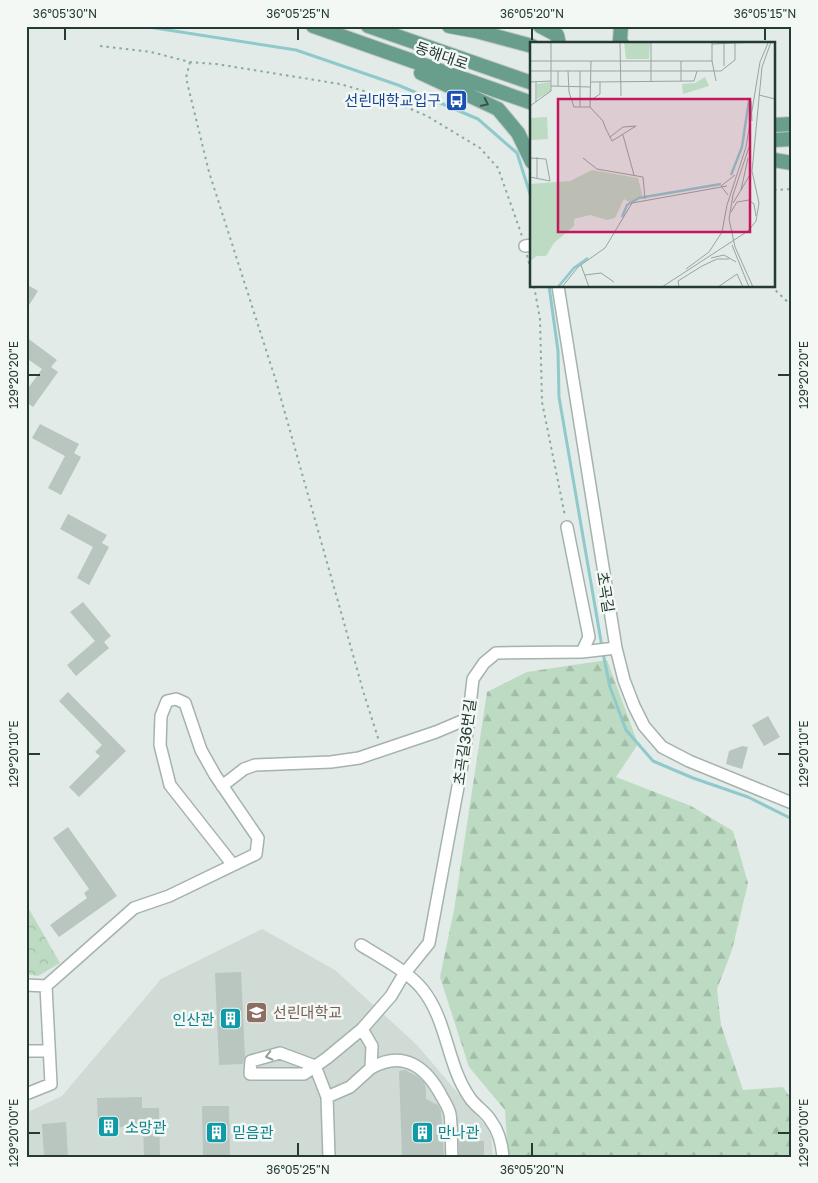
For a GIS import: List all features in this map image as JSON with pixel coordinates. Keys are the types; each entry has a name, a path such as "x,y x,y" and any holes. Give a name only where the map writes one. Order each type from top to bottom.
{"main road":[{"name":"동해대로","path":"313,26 530,102"},
{"name":"동해대로","path":"368,26 530,82"},
{"path":"449,26 530,45"},
{"path":"540,26 557,35 559,42"},
{"path":"621,26 621,42"},
{"path":"362,44 498,109 518,133 530,158"},
{"path":"776,125 792,124"},
{"path":"776,140 792,139"},
{"path":"776,160 792,163"}],"street":[{"name":"초곡길","path":"558,288 611,649 634,706 644,726 662,747 792,803"},
{"path":"568,527 590,637 582,652"},
{"name":"초곡길36번길","path":"315,1066 280,1053 251,1061 250,1074 304,1074 315,1066 362,1029 391,996 404,974 429,943 465,749 473,679 484,663 496,653 582,652 611,649"},
{"path":"26,985 46,986 134,908 170,896 256,854 258,838 222,786 201,750 185,703 176,699 167,701 161,716 160,745 170,785 233,865"},
{"path":"222,786 244,769 255,765 331,762 359,758 436,732 469,718"},
{"path":"361,945 422,988 436,1010 456,1072 470,1098 492,1121 502,1147 503,1157"},
{"path":"26,1094 51,1084 46,986"},
{"path":"362,1029 372,1046 371,1068"},
{"path":"26,1051 49,1051"},
{"path":"327,1097 350,1087 371,1068 383,1061 396,1060 410,1063 429,1076 437,1087 450,1113 452,1157"},
{"path":"315,1066 327,1097 330,1157"}],"path":[{"path":"100,46 151,52 190,62 216,64 340,84 378,95 426,116 480,148 498,168 528,245 530,260"},
{"path":"190,62 186,78 209,172 276,381 364,694 382,750"},
{"path":"776,190 792,189"},
{"path":"534,288 540,319 542,402 568,527"},
{"path":"773,288 792,306"}],"shaded area":[{"name":"선린대학교","path":"262,929 335,970 417,1045 491,1132 493,1157 26,1157 26,1113 62,1096 161,979"}],"green space":[{"path":"607,660 638,744 616,777 691,806 733,831 748,883 732,950 717,989 721,1025 743,1090 783,1087 792,1100 792,1157 508,1157 505,1110 469,1067 440,977 454,910 487,692 527,672"},
{"path":"26,904 60,963 38,976 26,974"}],"building":[{"path":"26,284 38,291 26,310"},
{"path":"26,337 57,360 51,367 58,372 33,407 26,402 26,391 42,369 26,358"},
{"path":"40,424 79,444 74,453 81,457 61,495 48,488 65,456 32,438"},
{"path":"68,514 107,535 102,543 109,547 89,585 77,578 93,547 60,529"},
{"path":"83,602 111,636 104,642 109,648 76,676 67,665 95,641 70,612"},
{"path":"68,692 126,751 79,797 69,787 100,756 95,752 102,745 59,701"},
{"path":"768,716 780,737 764,746 752,725"},
{"path":"742,746 748,747 742,769 726,764 729,751"},
{"path":"68,827 117,896 59,937 50,925 87,898 84,893 89,889 53,838"},
{"name":"인산관","path":"241,972 245,1056 243,1064 219,1065 215,973"},
{"name":"만나관","path":"405,1070 424,1082 426,1099 438,1105 441,1111 444,1157 402,1157 399,1071"},
{"name":"소망관","path":"142,1097 142,1108 159,1108 160,1157 144,1157 143,1126 98,1128 97,1098"},
{"name":"믿음관","path":"202,1106 229,1106 230,1157 203,1157"},
{"path":"66,1122 68,1157 44,1157 42,1124"},
{"path":"459,1141 484,1141 484,1157 459,1157"}],"waterway":[{"path":"142,26 296,50 398,85 478,119 517,153 530,194"},
{"path":"549,288 558,351 559,397 602,647"},
{"path":"603,653 610,687 626,730 653,761 693,778 748,797 792,819"}],"place":[{"name":"선린대학교입구","path":"457,100"},
{"name":"선린대학교","path":"257,1012"},
{"name":"인산관","path":"230,1019"},
{"name":"소망관","path":"109,1127"},
{"name":"믿음관","path":"216,1132"},
{"name":"만나관","path":"422,1132"}]}
